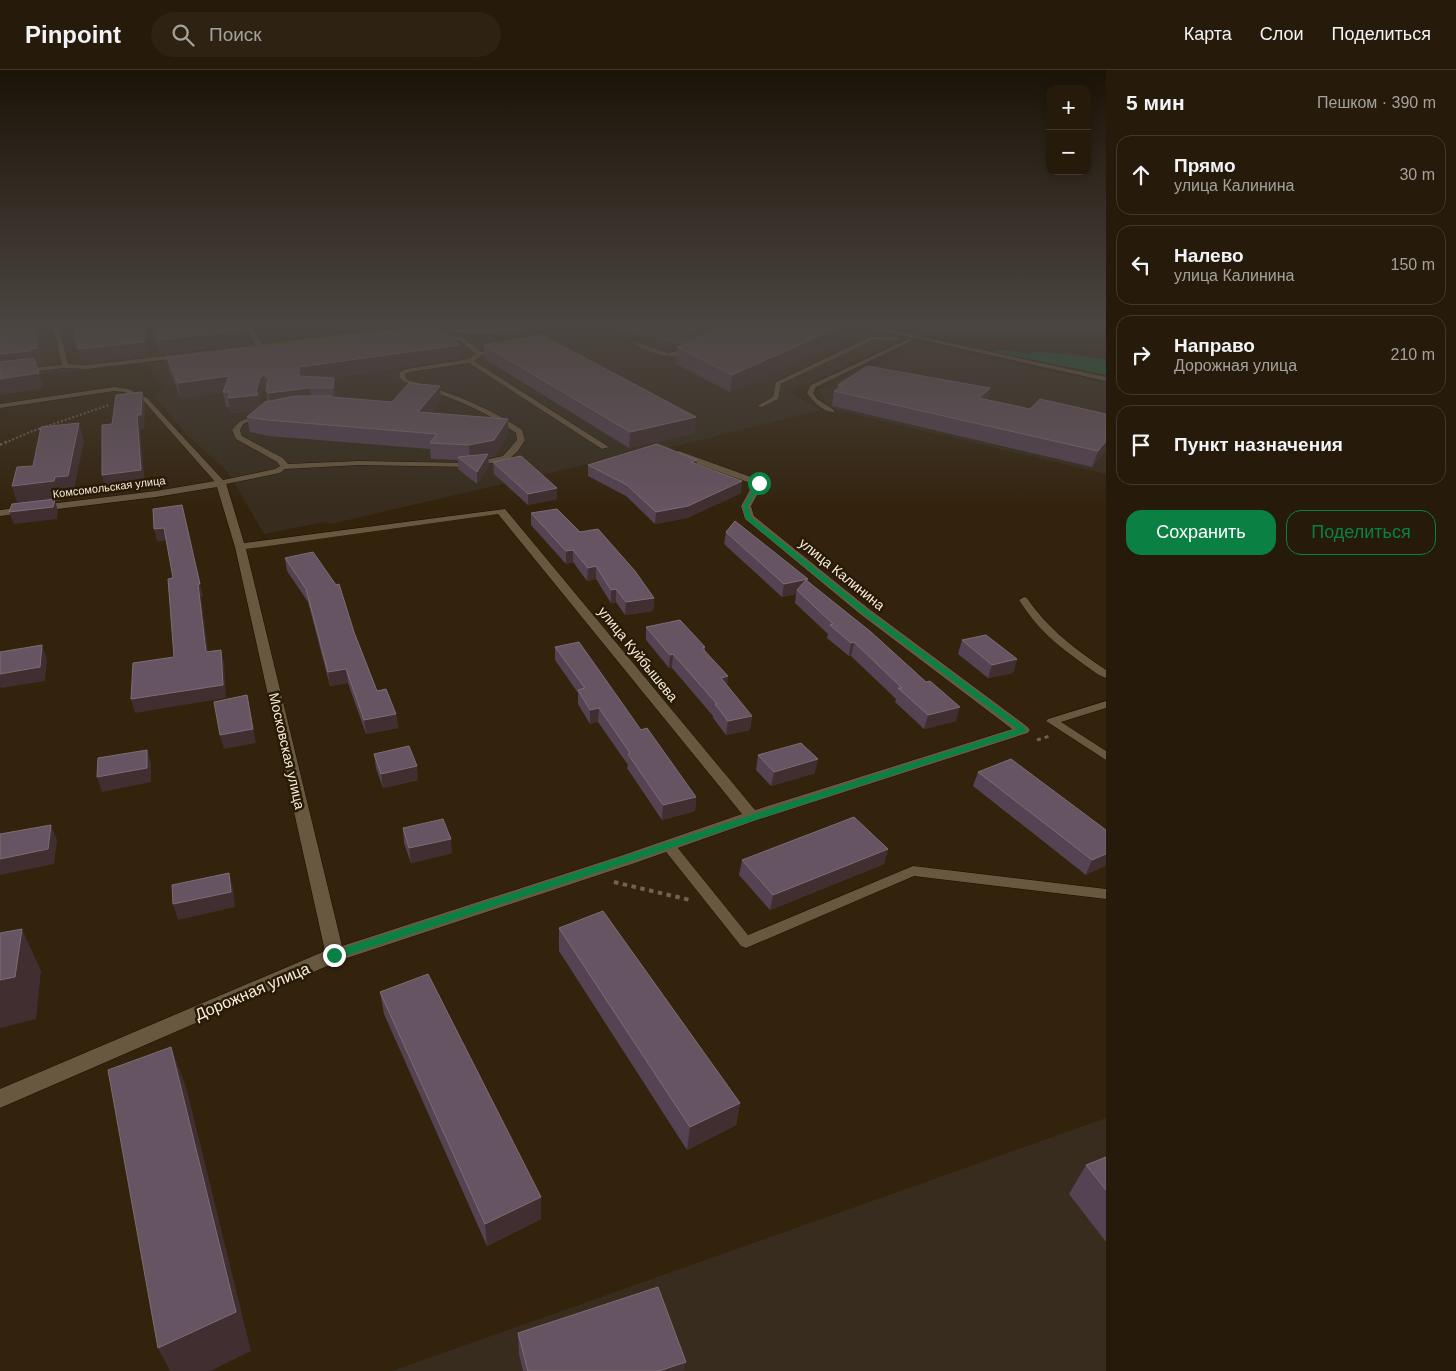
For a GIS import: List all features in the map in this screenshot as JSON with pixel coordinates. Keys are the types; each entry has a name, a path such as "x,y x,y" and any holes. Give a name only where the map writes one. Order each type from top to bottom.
{"street":[{"name":"улица Калинина","path":"671,452 759,483 746,506 749,517 864,611 1023,730"},
{"name":"Комсомольская улица","path":"0,513 156,494 221,483"},
{"name":"Московская улица","path":"221,483 240,548 334,955"},
{"name":"улица Куйбышева","path":"240,548 501,511 752,816"},
{"name":"Дорожная улица","path":"0,1099 334,955 752,816 1023,730"}],"lane":[{"path":"0,406 114,390 126,390 145,399 221,483 283,467 359,463 470,465 492,462 505,458 521,440 519,432 508,424 470,403 423,387"},
{"path":"510,387 605,447"},
{"path":"760,406 776,398 778,387"},
{"path":"813,387 810,393 815,400 832,411"},
{"path":"137,400 145,399"},
{"path":"263,407 268,412 248,418 236,430 239,438 280,460 284,464 283,467"},
{"path":"1024,600 1032,616 1047,630 1106,675"},
{"path":"1106,704 1052,721 1106,756"},
{"path":"668,845 746,942 913,871 1106,894"}],"path":[{"path":"0,445 30,432 95,409 137,400"},
{"path":"612,882 718,906"}],"shaded area":[{"path":"161,387 800,387 788,392 822,410 612,462 588,464 331,524 324,522 264,534 228,472 187,435 155,397"},
{"path":"826,387 1106,387 1106,474 836,410 826,404 819,390"},
{"path":"1106,1118 1106,1371 392,1371"}],"building":[{"path":"225,387 258,387 256,392 258,395 228,398 230,392 223,392"},
{"path":"267,387 333,387 268,393 266,391"},
{"path":"406,387 439,387 418,412 508,419 494,440 469,445 430,443 437,434 247,417 265,402 295,396 331,396 392,402"},
{"path":"554,387 639,387 696,417 630,432"},
{"path":"842,387 990,388 979,398 1030,409 1040,399 1106,414 1106,441 1098,451 834,391"},
{"path":"142,392 141,415 137,415 141,470 102,475 102,425 112,424 116,395"},
{"path":"79,423 68,476 55,477 54,481 12,486 17,467 33,466 41,427"},
{"path":"657,444 697,460 691,462 742,481 688,506 656,512 627,485 588,465"},
{"path":"488,454 477,472 458,457"},
{"path":"521,456 557,488 528,494 493,462"},
{"path":"55,499 53,507 9,512 12,504"},
{"path":"182,505 200,584 198,584 206,652 221,650 223,685 131,699 133,663 174,657 168,579 173,578 164,528 154,529 153,509"},
{"path":"557,509 580,532 598,529 635,571 654,598 626,602 616,589 611,590 596,566 588,568 573,550 566,551 531,513"},
{"path":"735,521 808,579 784,584 726,532"},
{"path":"313,552 336,585 339,584 354,632 377,691 386,689 396,714 364,720 346,669 328,672 306,589 285,558"},
{"path":"806,580 871,632 926,682 930,681 960,707 928,715 898,688 902,688 854,642 851,643 830,625 833,624 797,590"},
{"path":"680,620 705,647 702,648 728,676 721,678 752,716 728,721 715,704 717,704 673,654 670,655 646,627"},
{"path":"986,635 1017,659 992,665 962,640"},
{"path":"579,642 641,730 647,728 696,797 663,805 599,708 590,710 578,690 585,688 555,647"},
{"path":"42,645 40,667 0,674 0,652"},
{"path":"247,695 253,729 220,735 214,702"},
{"path":"801,743 818,759 774,772 758,755"},
{"path":"409,746 417,766 381,774 374,754"},
{"path":"147,750 147,768 97,777 98,758"},
{"path":"1011,759 1106,830 1106,854 1092,860 978,772"},
{"path":"854,817 888,849 773,895 742,860"},
{"path":"443,819 451,839 409,848 403,828"},
{"path":"51,825 48,849 0,859 0,834"},
{"path":"229,873 231,892 173,904 172,885"},
{"path":"603,911 740,1103 690,1127 559,928"},
{"path":"22,929 15,977 0,980 0,933"},
{"path":"428,974 541,1197 485,1224 380,992"},
{"path":"171,1047 236,1312 158,1348 108,1070"},
{"path":"1106,1157 1106,1190 1086,1165"},
{"path":"658,1287 686,1362 659,1371 528,1371 518,1333"}],"route":[{"path":"334,955 629,859 752,816 1023,730 864,611 749,517 746,506 759,483"}]}
